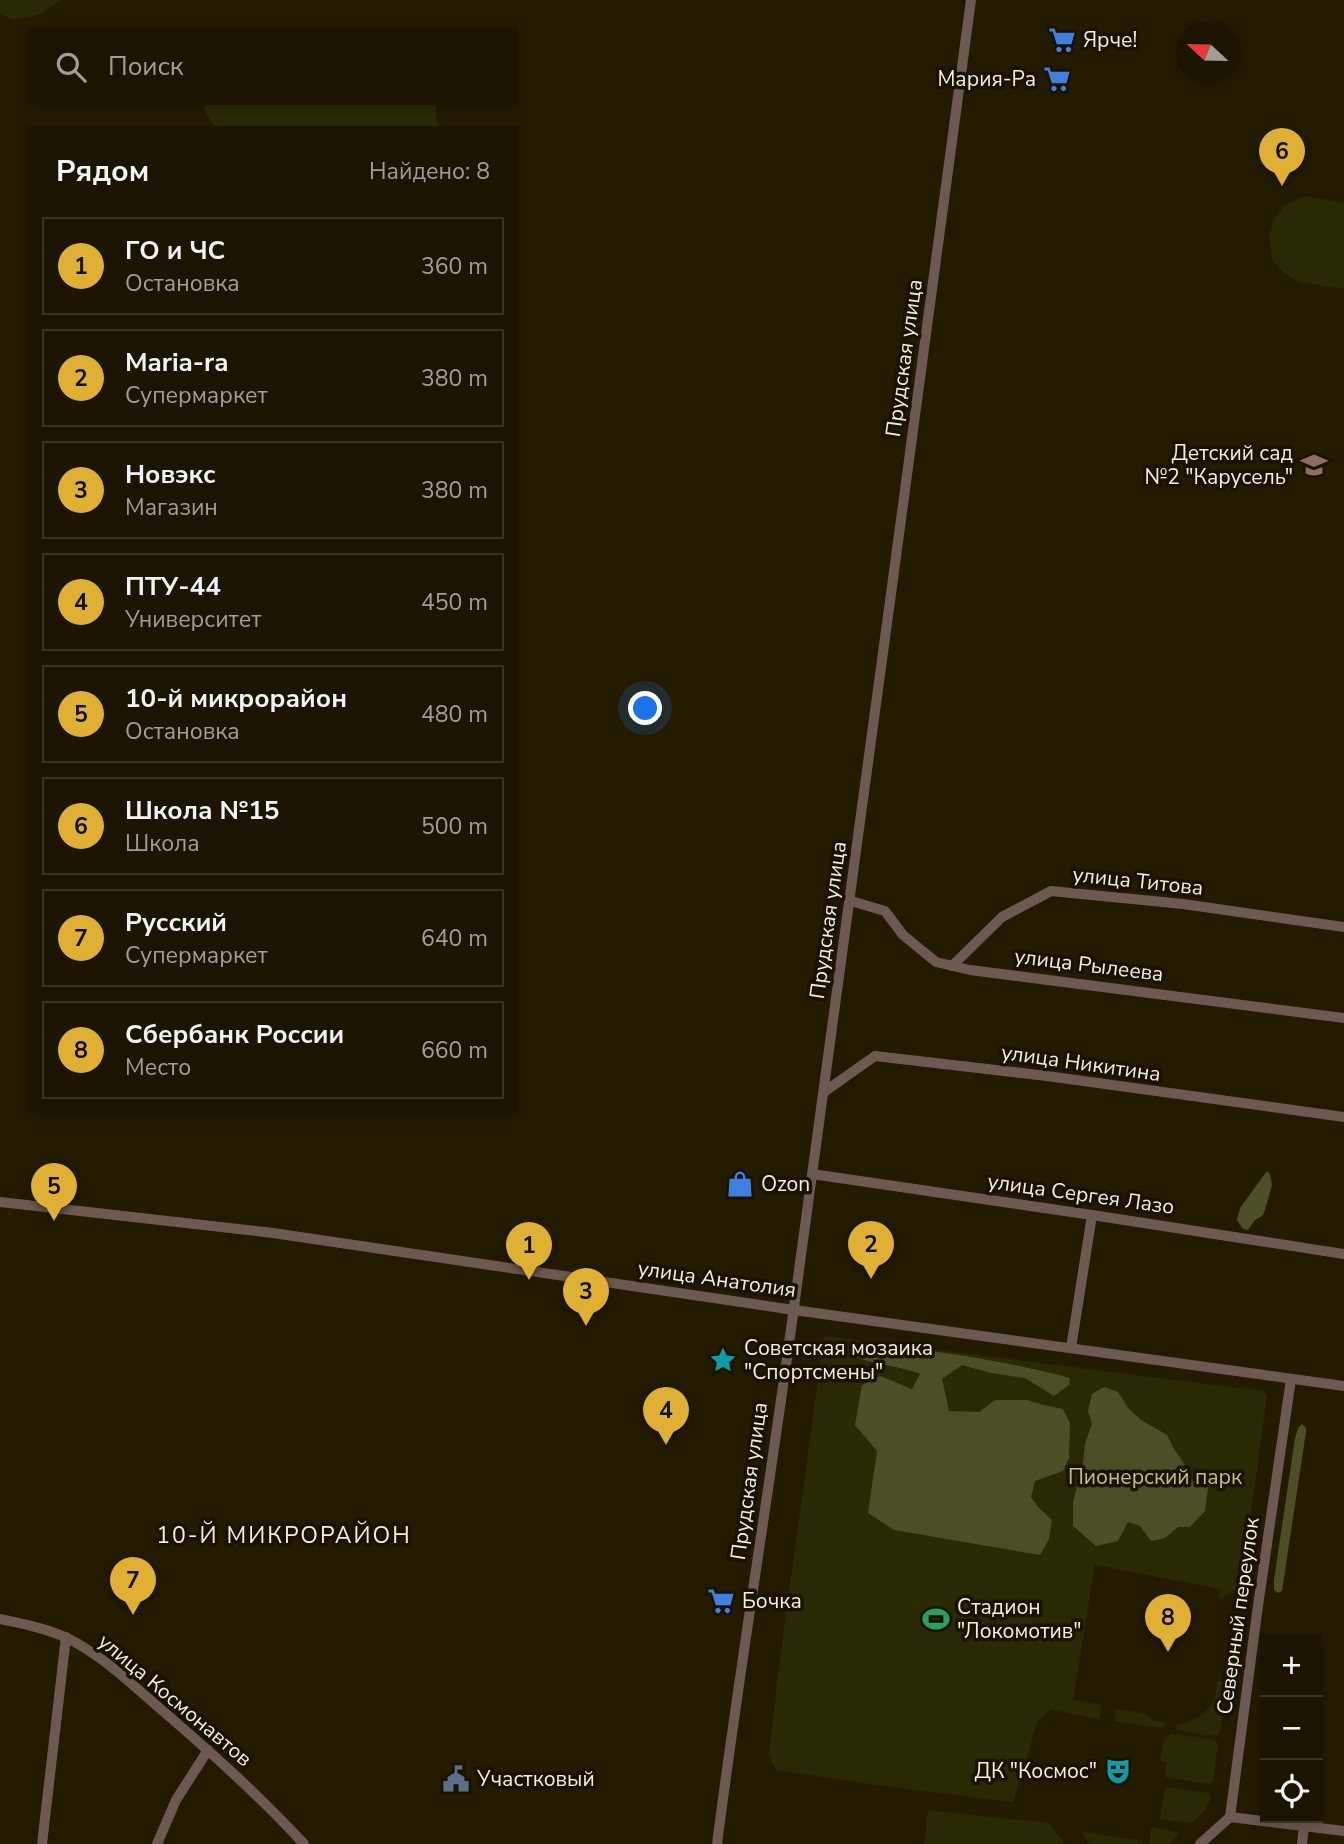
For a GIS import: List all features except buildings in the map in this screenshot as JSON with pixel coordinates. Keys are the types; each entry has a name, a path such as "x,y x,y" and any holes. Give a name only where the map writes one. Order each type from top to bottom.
{"street":[{"name":"Прудская улица","path":"717,1844 794,1310 971,0"},
{"name":"улица Титова","path":"953,966 1002,917 1051,891 1183,904 1344,927"},
{"name":"улица Рылеева","path":"850,901 885,911 903,935 936,962 970,970 1344,1018"},
{"name":"улица Никитина","path":"824,1092 875,1056 1047,1076 1344,1117"},
{"name":"улица Сергея Лазо","path":"811,1174 1092,1214 1344,1254"},
{"name":"улица Анатолия","path":"0,1202 273,1233 794,1310 1344,1386"},
{"path":"1071,1348 1092,1214"},
{"name":"Северный переулок","path":"1230,1817 1291,1379"},
{"name":"улица Космонавтов","path":"0,1619 66,1637 106,1662 208,1750 304,1844"},
{"path":"42,1844 66,1637"},
{"path":"157,1844 176,1800 208,1750"},
{"path":"1200,1844 1230,1817 1344,1831"},
{"path":"1301,1844 1304,1826"}],"green space":[{"path":"0,0 61,0 38,15 13,20 0,13"},
{"path":"205,105 436,105 436,120 440,126 215,126 204,111"},
{"path":"1304,196 1344,203 1344,289 1298,282 1272,260 1269,237 1274,218 1285,205"},
{"path":"1267,1171 1272,1185 1263,1215 1254,1221 1248,1230 1243,1229 1237,1220 1240,1208"},
{"name":"Пионерский парк","path":"824,1336 1263,1391 1267,1396 1242,1578 1237,1589 1219,1599 1220,1589 1095,1565 1073,1700 1102,1705 1099,1719 1051,1710 1038,1720 1013,1802 776,1770 769,1755"},
{"path":"864,1344 968,1357 1070,1378 1069,1385 1054,1396 1025,1378 962,1365 942,1379 949,1411 979,1412 995,1400 1027,1400 1063,1409 1070,1423 1069,1458 1063,1471 1035,1481 1031,1497 1052,1520 1049,1539 1040,1555 894,1530 868,1513 877,1451 855,1425 862,1385 880,1376 912,1389 920,1374 851,1355 850,1345"},
{"name":"Пионерский парк","path":"1104,1387 1118,1392 1128,1408 1141,1420 1167,1435 1183,1462 1188,1479 1208,1487 1205,1511 1190,1527 1178,1527 1165,1538 1151,1541 1140,1526 1128,1522 1118,1541 1096,1546 1073,1526 1073,1502 1092,1424 1088,1411 1092,1394"},
{"path":"1302,1424 1306,1432 1282,1591 1278,1593 1274,1590 1274,1580 1295,1438"},
{"path":"1217,1681 1227,1682 1220,1732 1216,1736 1178,1730 1175,1725 1192,1721 1205,1712 1214,1698"},
{"path":"1116,1709 1144,1713 1153,1720 1166,1724 1162,1728 1114,1721"},
{"path":"1171,1734 1215,1740 1218,1744 1213,1781 1209,1784 1165,1777 1167,1762 1160,1761 1164,1740"},
{"path":"1165,1787 1209,1793 1211,1798 1205,1810 1192,1823 1160,1819"},
{"path":"928,1810 1049,1823 1065,1844 924,1844"},
{"path":"1151,1827 1181,1833 1168,1844 1149,1844"},
{"path":"1080,1831 1142,1841 1142,1844 1089,1844"}],"place":[{"name":"Ярче!","path":"1062,40"},
{"name":"Мария-Ра","path":"1057,79"},
{"name":"Школа №15","path":"1282,186"},
{"name":"Детский сад №2 \"Карусель\"","path":"1314,465"},
{"name":"Ozon","path":"740,1184"},
{"name":"10-й микрорайон","path":"54,1221"},
{"name":"Maria-ra","path":"871,1279"},
{"name":"ГО и ЧС","path":"529,1280"},
{"name":"Новэкс","path":"586,1326"},
{"name":"Советская мозаика \"Спортсмены\"","path":"723,1360"},
{"name":"ПТУ-44","path":"666,1445"},
{"name":"Бочка","path":"721,1601"},
{"name":"Русский","path":"133,1615"},
{"name":"Стадион \"Локомотив\"","path":"936,1619"},
{"name":"Сбербанк России","path":"1168,1652"},
{"name":"ДК \"Космос\"","path":"1118,1771"},
{"name":"Участковый","path":"456,1779"}],"district":[{"name":"10-Й МИКРОРАЙОН","path":"284,1535"}]}
